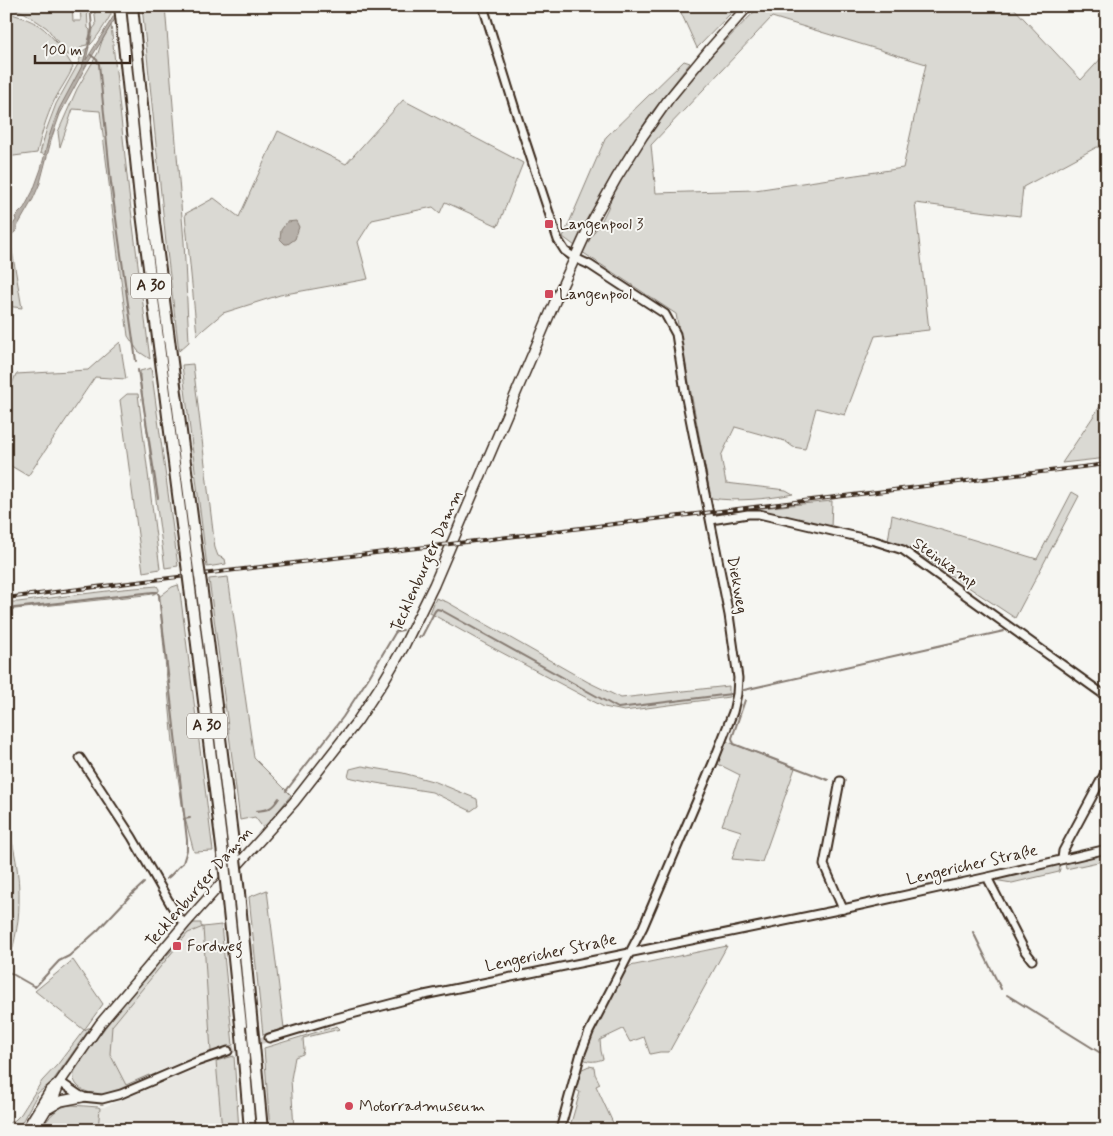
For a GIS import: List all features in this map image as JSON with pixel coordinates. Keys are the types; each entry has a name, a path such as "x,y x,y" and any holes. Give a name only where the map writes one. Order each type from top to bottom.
{"highway":[{"name":"A 30","path":"120,6 140,198 224,864 250,1130"},
{"name":"A 30","path":"132,6 154,223 235,859 262,1130"}],"main road":[{"name":"Tecklenburger Damm","path":"26,1130 50,1091 60,1082 100,1024 287,809 358,720 403,648 434,585 590,225 652,122 710,48 748,6"},
{"name":"Tecklenburger Damm","path":"34,1130 56,1095 60,1082"},
{"path":"42,1116 58,1102 82,1098"}],"street":[{"path":"483,6 558,240 565,251 575,258"},
{"name":"Diekweg","path":"560,1130 581,1052 589,1032 647,918 726,732 737,694 738,678 711,520 686,398 676,334 665,314 590,265 575,258"},
{"name":"Steinkamp","path":"711,520 759,514 875,541 903,550 1107,697"},
{"path":"80,758 132,837 171,905 185,924"},
{"path":"1062,860 1063,851 1107,769"},
{"path":"840,781 824,865 843,909"},
{"name":"Lengericher Straße","path":"268,1038 323,1021 424,995 843,909 1107,849"},
{"path":"988,877 1025,952 1032,960"},
{"path":"60,1082 82,1098 95,1100 111,1098 196,1062 228,1051"}],"shaded area":[{"path":"8,6 72,6 73,21 81,21 80,6 87,6 90,34 87,45 82,46 76,57 70,56 47,28 25,13"},
{"path":"94,6 110,6 111,14 90,45 93,29 96,25"},
{"path":"120,6 123,6 86,66 60,114 40,183 17,230 6,240 8,231 16,220 15,217 24,208 33,191 54,122 83,64 87,48 89,47 86,60"},
{"path":"142,6 165,6 184,242 189,342 179,351 166,243"},
{"path":"678,6 729,6 732,12 697,48"},
{"path":"760,6 1012,6 1081,80 1107,52 1107,148 1097,147 1023,187 1020,216 915,203 929,330 875,336 845,415 816,408 805,449 793,447 785,441 735,427 721,456 726,483 786,490 793,494 752,499 730,500 711,498 676,314 582,252 600,224 616,186 662,114 701,66","holes":["772,17 926,64 903,168 755,190 656,193 651,145"]},
{"path":"6,12 32,21 44,29 73,67 51,107 37,153 6,157"},
{"path":"111,25 129,194 150,359 138,351 128,336 100,111 73,109 60,147 58,132 77,89 98,53"},
{"path":"87,48 83,64 49,137 45,155 40,153 56,104 83,51"},
{"path":"684,61 690,63 652,112 633,141 612,175 575,246 563,237 606,137"},
{"path":"403,100 523,163 498,226 445,202 440,213 433,207 372,220 358,242 368,279 280,295 223,313 197,335 185,214 214,198 239,217 278,131 346,164"},
{"path":"296,221 299,227 295,239 285,244 280,239 281,230 287,222"},
{"path":"11,245 22,308 6,306 6,249"},
{"path":"120,342 126,379 95,377 28,476 6,463 6,399 16,374 88,370"},
{"path":"193,364 215,548 218,556 225,559 226,564 207,567 182,365"},
{"path":"151,368 178,566 165,568 140,378 140,371"},
{"path":"127,394 138,394 160,569 143,572 120,400"},
{"path":"1107,396 1107,458 1062,463"},
{"path":"1072,492 1079,496 1015,618 911,549 888,541 892,515 1037,559"},
{"path":"832,501 831,528 761,511 748,510 714,516 714,514 743,510"},
{"path":"228,577 254,758 291,795 264,829 255,817 240,820 209,579"},
{"path":"178,585 213,851 194,852 183,811 173,742 159,597 172,587"},
{"path":"157,586 159,591 154,594 6,610 6,603 10,602"},
{"path":"436,598 447,602 588,682 621,698 729,686 729,697 624,711 604,707 430,613"},
{"path":"726,741 795,768 762,862 732,859 741,831 722,825 740,775 716,763"},
{"path":"362,766 403,773 436,782 477,799 478,806 471,811 432,792 348,777 350,769"},
{"path":"6,819 12,839 19,881 19,912 17,929 6,971 6,941 10,909 9,874 6,859"},
{"path":"1107,852 1107,860 1066,869 1066,862"},
{"path":"1059,864 1059,872 1012,883 994,880 994,878"},
{"path":"267,890 284,1028 263,1035 249,897"},
{"path":"192,923 201,923 203,927 188,933 112,1026 110,1054 126,1085 149,1075 150,1077 119,1092 110,1094 94,1094 82,1090 74,1079 75,1069 79,1062 147,974 171,951"},
{"path":"221,925 233,1045 211,1052 203,927"},
{"path":"203,927 211,1052 126,1085 110,1054 112,1026 188,933"},
{"path":"727,946 669,1052 650,1054 644,1037 630,1042 623,1029 600,1040 603,1059 591,1061 584,1059 583,1056 596,1025 624,972 630,966"},
{"path":"73,960 103,1004 84,1030 35,991"},
{"path":"337,1026 340,1029 303,1038 303,1054 295,1057 291,1079 294,1130 270,1130 264,1048"},
{"path":"90,1028 50,1085 38,1093 18,1129 6,1130 6,1124 15,1120 21,1114 42,1081 58,1064 83,1031"},
{"path":"234,1056 239,1130 222,1130 216,1061"},
{"path":"216,1061 221,1130 41,1130 51,1115 64,1106 104,1107"},
{"path":"589,1066 594,1067 600,1084 596,1086 614,1125 627,1130 569,1130 580,1092 574,1089 580,1070"},
{"path":"72,1105 100,1108 98,1129 41,1130 57,1110"}],"waterway":[{"path":"88,48 92,28 90,6"},
{"path":"91,55 99,64 111,183 136,361"},
{"path":"138,370 158,498"},
{"path":"6,609 153,592 157,592 159,595 187,840 187,850 183,863 166,879"},
{"path":"419,637 422,636 435,611 437,609 441,610 618,708 731,694"},
{"path":"286,791 343,717 395,633 403,630"},
{"path":"744,690 1004,631"},
{"path":"745,700 732,738 734,744 828,780"},
{"path":"256,811 269,808 279,798"},
{"path":"184,819 190,818"},
{"path":"7,971 35,987 59,961 69,956 98,930 144,883"},
{"path":"973,932 1001,989"},
{"path":"1007,995 1107,1057"}],"tunnel":[{"path":"228,1051 269,1038"}],"railway":[{"path":"6,598 1107,464"}],"place":[{"name":"Langenpool 3","path":"549,224"},
{"name":"Langenpool","path":"549,294"},
{"name":"Fordweg","path":"177,946"},
{"name":"Motorradmuseum","path":"349,1106"}]}
